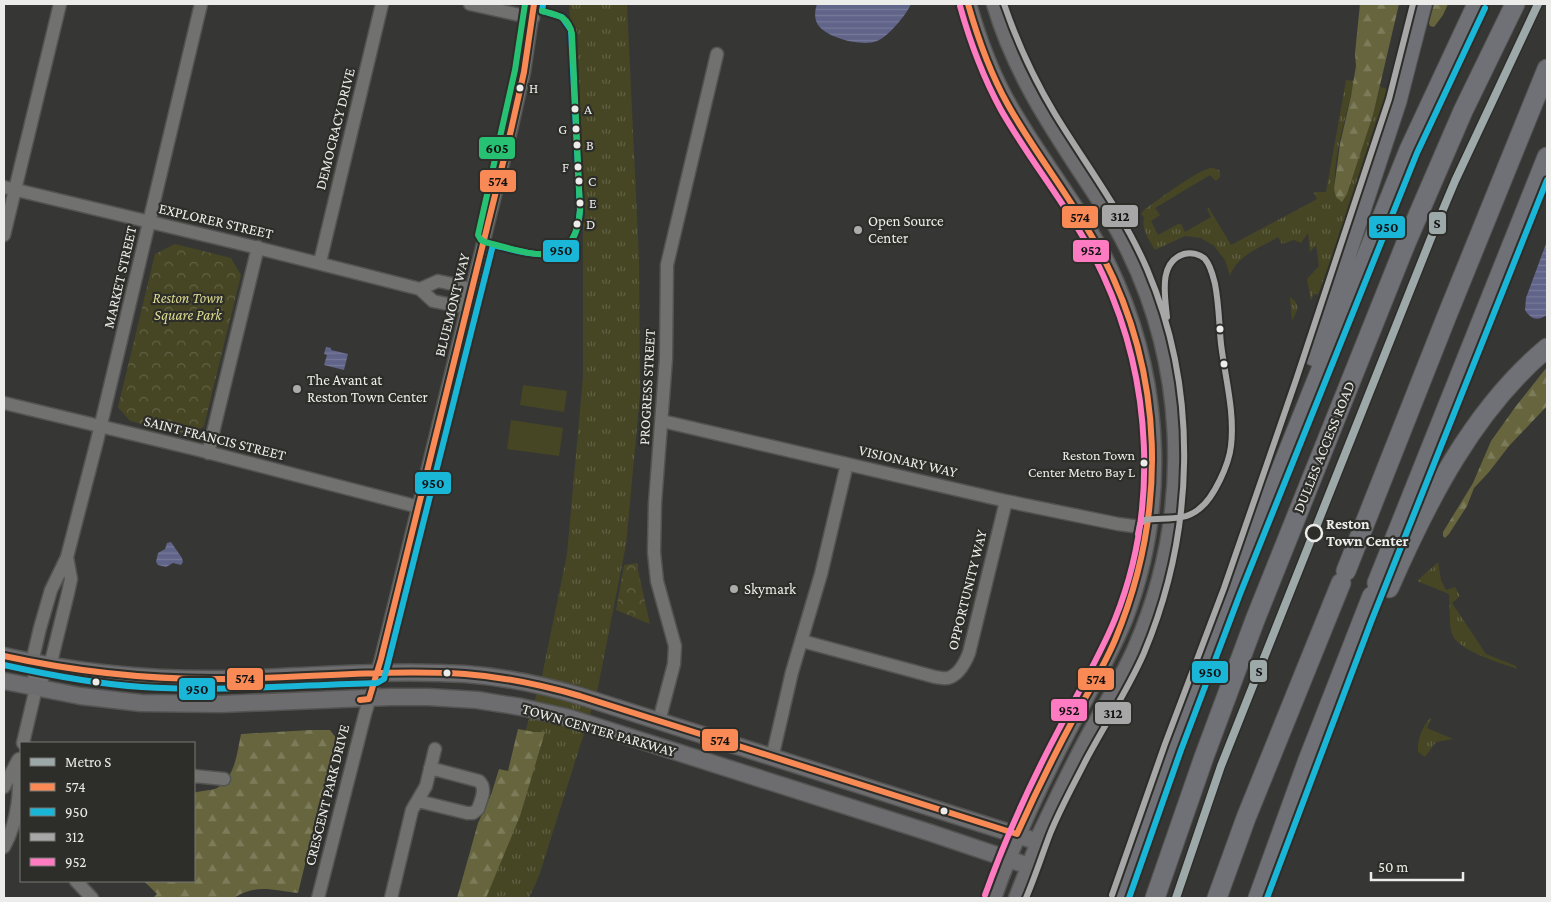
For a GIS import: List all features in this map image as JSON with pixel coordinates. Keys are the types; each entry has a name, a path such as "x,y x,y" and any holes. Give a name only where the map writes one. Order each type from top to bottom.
{"highway":[{"path":"1251,540 1382,148 1407,65 1422,4"},
{"path":"1120,898 1170,756 1251,540 1409,150 1477,4"},
{"name":"DULLES ACCESS ROAD","path":"1155,898 1207,748 1256,620 1406,243 1460,119 1515,4"},
{"path":"1217,898 1250,810 1547,69"},
{"path":"1258,898 1288,815 1380,592 1547,157"},
{"path":"1380,592 1470,435 1514,381 1547,348"}],"main road":[{"path":"968,4 1000,90 1014,116 1100,251 1116,281 1139,350 1154,446 1148,528 1137,581 1106,661 1046,773 1017,834 993,898"},
{"path":"994,4 1011,51 1032,94 1048,122 1124,238 1148,292 1165,349 1172,383 1177,447 1176,478 1169,540 1149,614 1135,650 1070,772 1041,833 1017,898"},
{"name":"TOWN CENTER PARKWAY","path":"4,656 50,666 112,675 162,678 226,679 431,673 467,674 519,681 554,688 1039,842"},
{"name":"TOWN CENTER PARKWAY","path":"4,681 108,700 174,704 409,697 470,700 521,706 633,738 1029,866"}],"street":[{"path":"4,235 9,188 60,4"},
{"name":"MARKET STREET","path":"36,688 32,662 51,590 67,557 101,426 201,4"},
{"name":"DEMOCRACY DRIVE","path":"320,262 382,4"},
{"path":"470,4 533,18"},
{"name":"BLUEMONT WAY","path":"369,699 471,299 524,72 534,4"},
{"name":"PROGRESS STREET","path":"659,721 674,664 675,646 656,581 654,552 655,503 666,358 668,265 717,54"},
{"name":"EXPLORER STREET","path":"9,188 320,262 420,289 433,301 457,306 471,299"},
{"path":"208,453 258,247"},
{"path":"420,289 438,281 462,286 471,299"},
{"name":"SAINT FRANCIS STREET","path":"4,403 419,507"},
{"name":"VISIONARY WAY","path":"662,421 1006,500 1118,524 1148,528"},
{"path":"772,758 792,672 821,574 847,464"},
{"name":"OPPORTUNITY WAY","path":"802,641 935,677 948,678 957,672 965,664 969,653 1006,500"},
{"name":"MARKET STREET","path":"22,742 36,688 50,666 71,579 67,557"},
{"name":"CRESCENT PARK DRIVE","path":"318,898 369,699"},
{"path":"391,898 412,810 426,786 435,749"},
{"path":"4,786 20,754"},
{"path":"4,847 17,809 20,786 20,754"},
{"path":"418,801 467,813 478,809 484,791 479,781 430,768"},
{"path":"195,776 224,779"},
{"path":"77,882 92,898"}],"green space":[{"path":"569,4 627,4 639,259 640,395 626,545 597,692 539,876 529,898 467,898 492,842 542,676 567,554 583,377 583,222"},
{"path":"1360,4 1399,4 1373,115 1347,194 1342,202 1336,197 1334,189 1340,144 1356,66 1355,53"},
{"path":"1434,4 1448,4 1434,27 1430,26 1429,23"},
{"path":"1346,80 1354,81 1335,169 1336,197 1344,199 1373,115 1380,87 1387,89 1371,148 1318,295 1314,293 1311,301 1307,279 1319,266 1316,245 1310,252 1308,233 1301,243 1294,240 1282,244 1278,237 1244,257 1233,269 1230,276 1225,260 1214,246 1201,238 1185,236 1155,250 1146,234 1144,217 1141,214 1178,186 1206,169 1213,168 1220,171 1220,177 1216,181 1210,175 1155,208 1160,215 1151,221 1158,235 1178,224 1181,224 1185,232 1211,217 1207,209 1209,208 1231,245 1317,199 1314,193 1326,192"},
{"name":"Reston Town Square Park","path":"175,244 231,258 241,275 204,426 190,436 130,421 118,407 155,254"},
{"path":"1290,297 1295,301 1298,308 1292,321"},
{"path":"1547,367 1547,406 1509,446 1474,488 1467,506 1445,538 1443,532 1473,483 1491,441"},
{"path":"523,385 567,391 564,412 520,405"},
{"path":"511,420 563,428 559,456 507,449"},
{"path":"1438,562 1441,580 1446,590 1455,587 1460,596 1452,603 1486,654 1516,666 1517,669 1481,656 1462,646 1456,640 1451,630 1449,594 1417,581"},
{"path":"638,563 650,624 616,610 624,565"},
{"path":"1430,718 1427,728 1453,739 1436,742 1425,757 1418,752 1418,743 1422,730"},
{"path":"518,729 545,732 520,816 486,898 457,898 478,823 491,795 499,769 508,771"},
{"path":"330,730 336,738 298,893 258,889 242,893 234,898 153,898 157,894 145,882 195,882 195,793 217,788 228,778 234,764 241,734"}],"water":[{"path":"817,4 911,4 901,19 886,35 877,41 863,43 835,37 821,28 815,18"},
{"path":"1547,241 1547,315 1535,318 1530,316 1525,310 1526,298"},
{"path":"326,347 348,354 344,370 324,365 327,355 324,354"},
{"path":"171,542 183,562 181,565 173,563 166,567 158,565 156,562 158,553 165,549 167,543"}],"metro line":[{"name":"S","path":"1176,898 1221,766 1431,238 1455,181 1538,4"}],"transit line":[{"name":"605","path":"525,4 515,70 478,235 485,242 533,254 547,254 559,251 569,244 576,230 580,210 572,34 565,20 557,15 542,11"},
{"name":"574","path":"360,700 369,699 381,659 511,130 524,72 534,4"},
{"name":"574","path":"4,656 87,671 170,678 226,679 375,673 435,673 480,675 509,679 580,696 1017,834 1060,745 1111,650 1132,592 1144,543 1151,493 1152,444 1147,394 1137,346 1121,298 1100,251 1089,232 1030,142 1002,93 985,56 968,4"},
{"name":"312","path":"1004,4 1020,46 1040,87 1055,114 1116,209 1147,269 1164,316 1176,363 1182,412 1184,461 1181,510 1173,559 1161,606 1138,667 1086,760 1058,815 1026,898"},
{"name":"312","path":"1112,895 1165,744 1224,588 1296,380 1389,99 1413,4"},
{"name":"950","path":"4,665 55,676 142,687 230,688 377,683 384,679 493,245 524,252 551,254 562,250 571,242 577,229 580,210 571,30 562,17 542,11 543,5"},
{"name":"952","path":"960,6 988,85 1001,110 1080,232 1103,275 1119,316 1132,358 1140,402 1144,446 1139,534 1129,577 1115,619 1095,662 1028,791 985,895"},
{"name":"950","path":"1129,898 1181,750 1240,594 1417,153 1485,8"},
{"name":"950","path":"1267,898 1371,622 1547,180"},
{"name":"312","path":"1138,534 1140,524 1145,520 1187,516 1205,504 1220,480 1231,446 1231,407 1221,344 1216,292 1210,268 1201,256 1192,253 1184,254 1170,264 1165,281 1167,317"}],"place":[{"name":"H","path":"520,88"},
{"name":"A","path":"575,109"},
{"name":"G","path":"576,129"},
{"name":"B","path":"577,145"},
{"name":"F","path":"578,167"},
{"name":"C","path":"579,181"},
{"name":"E","path":"580,203"},
{"name":"D","path":"577,224"},
{"name":"Open Source Center","path":"858,230"},
{"name":"The Avant at Reston Town Center","path":"297,389"},
{"name":"Reston Town Center Metro Bay L","path":"1144,463"},
{"name":"Reston Town Center","path":"1314,533"},
{"name":"Skymark","path":"734,589"}]}
